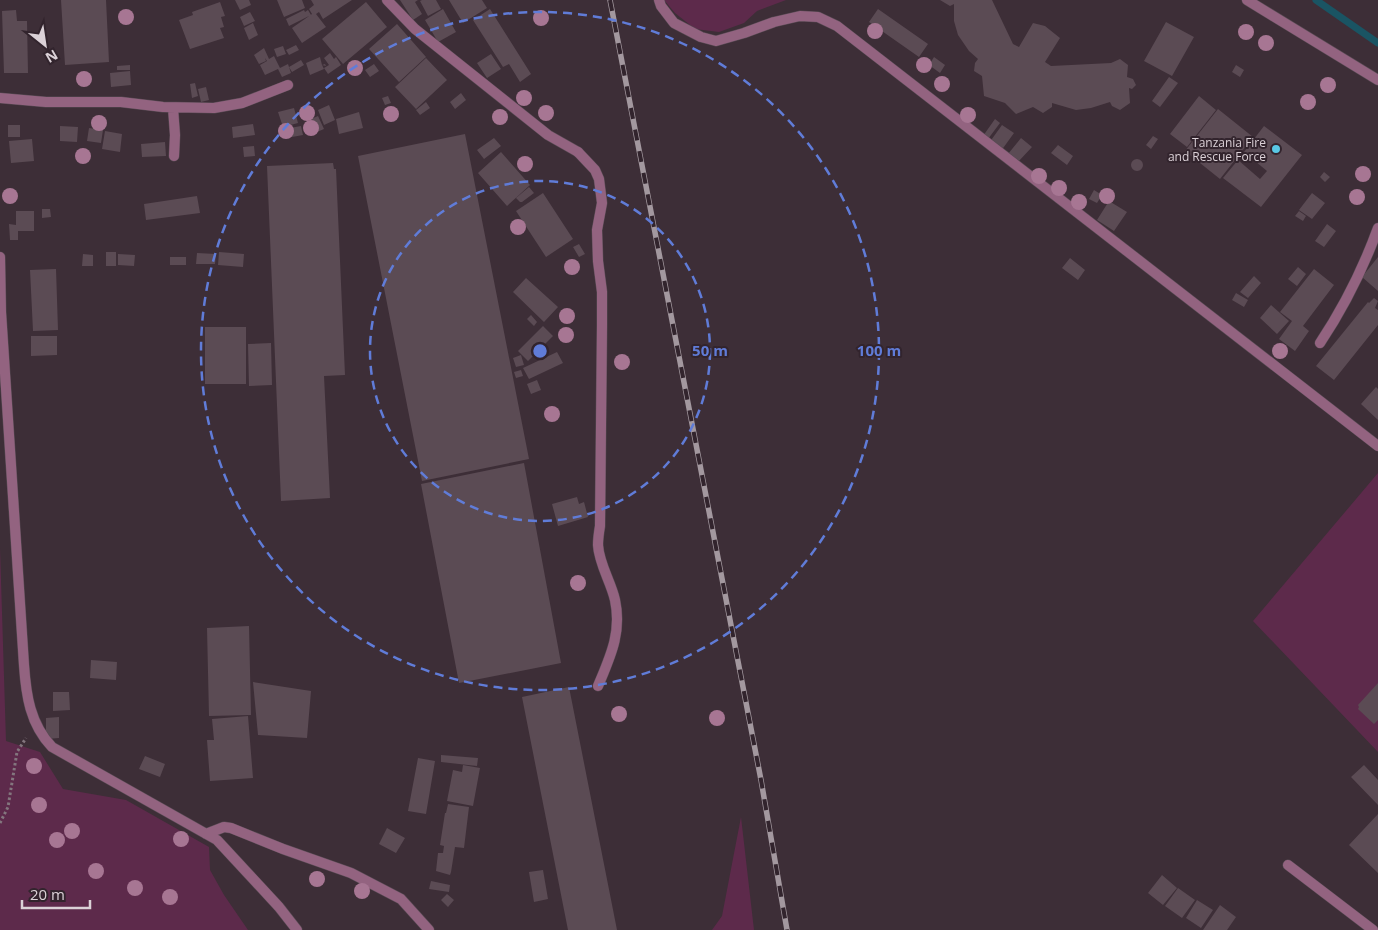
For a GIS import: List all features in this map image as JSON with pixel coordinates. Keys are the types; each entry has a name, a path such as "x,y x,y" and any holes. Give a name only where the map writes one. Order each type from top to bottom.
{"street":[{"path":"387,0 415,29 548,135 578,152 595,170 599,178 602,203 597,230 602,317 598,545 600,557 615,601 617,622 616,639 598,686"},
{"path":"659,0 661,6 674,23 701,37 716,41 774,22 800,16 818,17 837,26 1378,446"},
{"path":"1247,0 1378,80"},
{"path":"0,98 46,102 121,102 173,108 214,108 242,103 288,85"},
{"path":"173,108 174,156"},
{"path":"1320,343 1344,305 1367,259 1378,228"},
{"path":"0,257 1,312 25,682 29,708 35,722 52,747 217,840 279,907 297,930"},
{"path":"206,834 224,827 231,828 351,873 401,899 429,930"},
{"path":"1288,865 1373,930"}],"path":[{"path":"0,823 8,807 17,752 35,722"}],"shaded area":[{"path":"664,0 786,0 757,11 744,23 719,32 695,29 675,13"},
{"path":"1378,473 1378,752 1253,621"},
{"path":"0,548 6,741 40,752 63,789 126,800 209,847 210,870 224,895 248,930 0,930"},
{"path":"741,817 754,930 712,930 722,916"}],"building":[{"path":"61,0 106,0 109,62 65,65"},
{"path":"235,0 249,0 251,5 240,10"},
{"path":"277,0 302,0 305,8 284,17"},
{"path":"311,0 352,0 323,19 319,12 316,14 326,27 302,43 292,28 312,14 309,9 314,5"},
{"path":"400,0 418,0 415,2 422,14 413,20"},
{"path":"436,0 441,9 428,16 420,1"},
{"path":"449,0 482,0 487,8 463,23"},
{"path":"940,0 992,0 1013,44 1019,47 1033,23 1045,26 1060,38 1045,62 1051,66 1111,63 1120,59 1128,65 1127,77 1133,79 1136,85 1132,89 1129,88 1130,103 1120,110 1112,106 1110,102 1076,110 1052,103 1052,107 1043,113 1033,107 1016,114 1005,103 984,96 982,76 974,71 975,63 978,59 969,51 958,35 954,21 954,4 950,6"},
{"path":"220,2 225,16 221,17 224,27 220,28 224,38 190,49 179,20 193,15 192,12"},
{"path":"366,2 387,27 343,64 322,39"},
{"path":"443,9 456,32 438,42 425,20"},
{"path":"490,9 531,74 520,82 509,64 503,67 473,20"},
{"path":"878,9 928,44 919,57 869,22"},
{"path":"16,10 17,21 27,21 28,73 4,73 2,11"},
{"path":"304,10 305,12 308,10 311,15 289,26 286,19"},
{"path":"250,12 255,21 244,26 240,17"},
{"path":"1166,22 1194,37 1172,76 1144,61"},
{"path":"253,23 258,35 249,40 244,28"},
{"path":"397,24 426,57 399,82 369,49"},
{"path":"296,45 299,50 289,55 286,50"},
{"path":"283,46 286,54 277,57 274,49"},
{"path":"264,48 269,59 274,56 280,68 288,64 291,73 282,77 278,69 265,75 260,65 267,61 265,58 266,61 259,64 254,55"},
{"path":"330,53 334,59 336,57 341,65 328,74 324,68 329,65 324,58"},
{"path":"491,54 501,69 487,78 477,63"},
{"path":"320,57 324,69 310,75 306,63"},
{"path":"934,57 945,65 940,73 929,65"},
{"path":"426,58 447,80 416,109 395,87"},
{"path":"301,60 304,65 292,72 289,67"},
{"path":"374,64 379,71 370,77 365,70"},
{"path":"130,65 130,70 117,70 117,66"},
{"path":"1236,65 1244,70 1240,77 1232,72"},
{"path":"130,71 131,85 111,87 110,73"},
{"path":"1169,77 1178,83 1160,107 1152,101"},
{"path":"195,83 198,96 192,98 190,84"},
{"path":"206,87 209,100 201,102 198,89"},
{"path":"461,93 466,100 455,109 450,102"},
{"path":"388,96 391,103 385,105 382,98"},
{"path":"1199,96 1216,110 1187,147 1170,134"},
{"path":"426,102 430,108 420,115 416,110"},
{"path":"329,105 335,120 324,125 318,110"},
{"path":"294,108 298,123 283,127 278,112"},
{"path":"1218,109 1253,137 1220,179 1185,151"},
{"path":"359,112 363,128 339,134 336,119"},
{"path":"318,116 324,129 317,132 311,119"},
{"path":"995,119 1000,123 988,139 983,136"},
{"path":"253,124 255,135 233,138 232,127"},
{"path":"8,125 20,125 20,137 8,137"},
{"path":"1002,125 1014,133 1001,151 989,143"},
{"path":"60,126 78,127 77,142 60,141"},
{"path":"301,126 303,135 292,137 290,128"},
{"path":"1264,126 1302,155 1261,207 1223,178 1238,160 1260,179 1267,171 1244,152"},
{"path":"89,128 103,130 101,143 87,141"},
{"path":"105,131 122,134 120,152 102,149"},
{"path":"465,134 529,459 422,481 358,156"},
{"path":"1153,136 1158,139 1151,149 1146,145"},
{"path":"494,138 501,146 484,159 477,150"},
{"path":"1021,138 1032,147 1018,162 1008,154"},
{"path":"32,139 34,161 11,163 9,141"},
{"path":"165,142 166,156 142,157 141,144"},
{"path":"1058,145 1073,156 1067,165 1051,153"},
{"path":"254,146 255,156 244,157 243,147"},
{"path":"501,152 530,185 507,206 478,173"},
{"path":"1137,159 1143,165 1137,171 1131,165"},
{"path":"333,163 334,169 336,169 345,375 324,376 330,498 281,501 267,166"},
{"path":"1324,172 1330,177 1325,182 1320,177"},
{"path":"529,187 534,193 520,202 516,198"},
{"path":"1094,190 1102,195 1097,203 1089,199"},
{"path":"543,193 573,239 546,257 516,211"},
{"path":"1312,193 1325,203 1312,219 1299,210"},
{"path":"197,196 200,213 146,220 144,204"},
{"path":"1109,201 1127,212 1114,231 1097,220"},
{"path":"42,209 50,209 51,217 42,218"},
{"path":"16,211 34,211 34,231 18,231 18,240 10,240 9,224 16,225"},
{"path":"1299,211 1306,216 1303,221 1295,216"},
{"path":"1327,224 1336,231 1324,247 1315,241"},
{"path":"579,244 585,254 579,257 573,247"},
{"path":"106,252 116,252 116,266 106,266"},
{"path":"219,252 244,254 243,267 218,265"},
{"path":"197,253 216,254 215,264 196,264"},
{"path":"83,254 93,255 93,266 82,266"},
{"path":"118,254 135,255 134,266 118,265"},
{"path":"170,257 186,257 186,265 170,265"},
{"path":"1378,257 1378,291 1362,277"},
{"path":"1070,258 1085,270 1078,280 1062,268"},
{"path":"1298,267 1306,274 1297,286 1288,279"},
{"path":"56,269 58,330 33,331 30,270"},
{"path":"1314,269 1334,285 1303,326 1309,331 1295,351 1279,339 1292,321 1280,312"},
{"path":"1254,276 1261,283 1248,298 1240,292"},
{"path":"526,278 558,307 544,322 513,292"},
{"path":"1236,293 1248,300 1244,307 1232,300"},
{"path":"1374,298 1378,301 1375,308 1378,310 1378,325 1334,380 1316,366 1368,302"},
{"path":"1271,305 1289,321 1277,334 1260,318"},
{"path":"531,315 537,322 534,326 527,319"},
{"path":"543,326 553,336 528,361 518,351"},
{"path":"205,327 246,327 246,384 205,384"},
{"path":"31,336 57,336 57,355 31,356"},
{"path":"271,343 272,385 249,386 248,344"},
{"path":"557,352 563,363 529,379 523,368"},
{"path":"521,355 524,365 516,367 513,358"},
{"path":"521,370 523,376 516,378 514,372"},
{"path":"537,380 541,390 531,394 527,384"},
{"path":"1376,387 1378,389 1378,420 1361,404"},
{"path":"524,463 561,663 459,683 421,484"},
{"path":"577,497 579,504 584,502 588,517 558,526 552,504"},
{"path":"249,626 251,715 209,716 207,628"},
{"path":"91,660 117,662 116,680 90,678"},
{"path":"253,682 311,691 307,738 258,735"},
{"path":"1378,683 1378,720 1374,724 1358,709 1358,705"},
{"path":"569,687 617,930 568,930 522,697"},
{"path":"53,692 69,692 70,710 53,711"},
{"path":"248,716 253,778 210,781 207,740 214,740 212,719"},
{"path":"59,717 59,738 46,739 46,718"},
{"path":"441,755 478,758 477,766 441,762"},
{"path":"145,756 165,764 160,777 139,769"},
{"path":"418,758 435,761 426,814 408,811"},
{"path":"463,765 480,768 473,806 447,801 453,770 462,772"},
{"path":"1364,765 1378,780 1378,805 1351,777"},
{"path":"448,804 469,807 464,848 455,847 450,875 436,871 438,853 443,853 444,846 440,845"},
{"path":"1378,814 1378,873 1349,845"},
{"path":"387,828 405,838 396,853 379,844"},
{"path":"543,870 548,899 534,902 529,872"},
{"path":"1162,875 1177,888 1163,905 1148,893"},
{"path":"431,881 450,885 449,892 429,889"},
{"path":"1178,888 1195,900 1182,918 1165,906"},
{"path":"447,894 454,900 448,907 441,900"},
{"path":"1197,900 1213,910 1201,928 1186,918"},
{"path":"1220,905 1236,917 1227,930 1203,930"}],"waterway":[{"path":"1316,0 1378,43"}],"railway":[{"path":"610,0 761,780 787,930"}],"place":[{"name":"Tanzania Fire and Rescue Force","path":"1276,149"}]}
